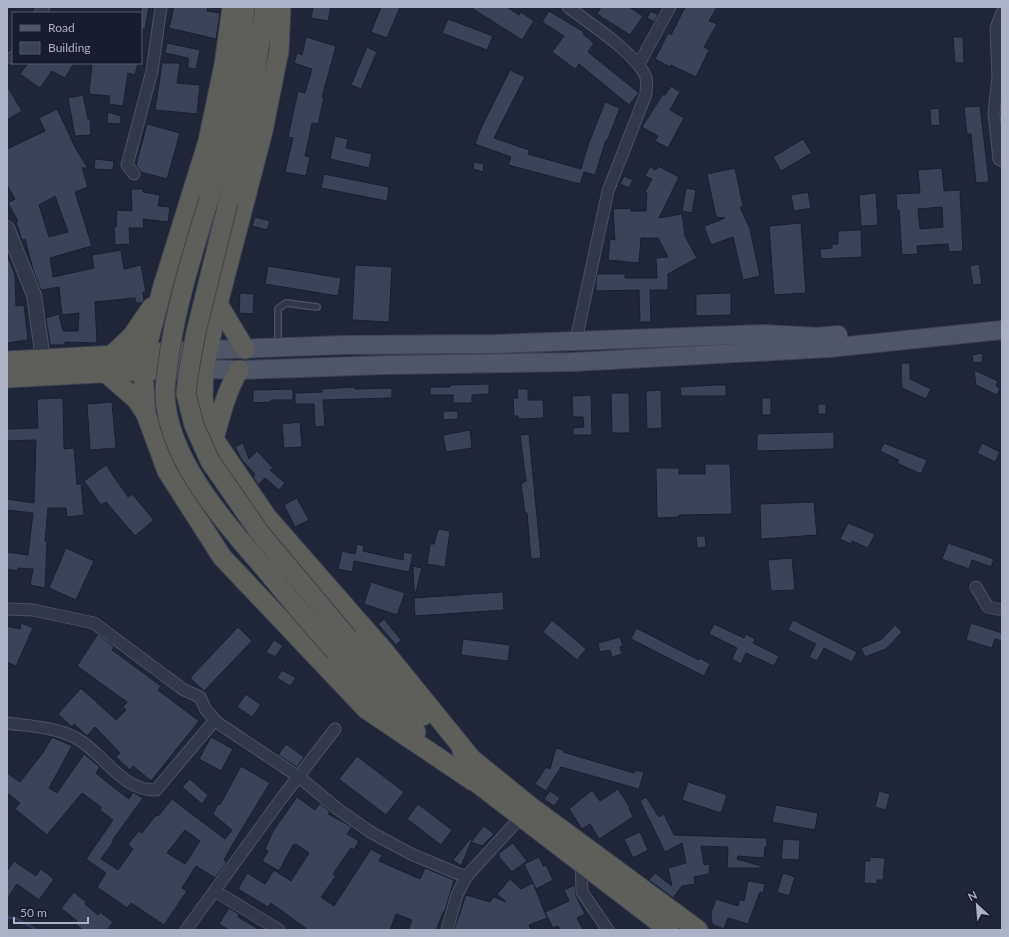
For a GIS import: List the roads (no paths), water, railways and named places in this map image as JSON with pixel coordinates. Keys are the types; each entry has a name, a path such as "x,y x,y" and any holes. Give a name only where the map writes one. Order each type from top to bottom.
{"highway":[{"path":"146,414 144,362 163,286 208,141 224,65 232,7"},
{"path":"245,7 236,88 209,198 187,271 174,328 166,377 165,396 170,430 194,479 239,539 308,622 391,708 473,781 669,930"},
{"path":"265,7 252,95 228,203 196,332 188,376 186,394 194,425 210,461 260,533 348,638 426,720 531,807 698,930"},
{"path":"281,7 279,51 263,132 218,304 204,369 203,398 208,425 214,439 266,517 385,652 471,758"},
{"path":"108,364 143,322 163,286"},
{"path":"218,304 226,321 244,349"},
{"path":"7,378 108,364 144,362 208,350"},
{"path":"7,362 43,360 108,364 146,414 167,471 222,557 366,709 473,781"},
{"path":"144,362 204,369"},
{"path":"214,439 230,385 239,370"}],"main road":[{"path":"208,350 496,344 763,334 818,337 1002,319"},
{"path":"204,369 239,370 386,365 574,362 829,348 1002,330"}],"street":[{"path":"134,174 127,165 152,71 161,7"},
{"path":"568,7 610,39 639,64 646,77 646,94 608,191 576,340"},
{"path":"639,64 670,7"},
{"path":"1002,12 996,28 998,76 994,113 999,159 1002,160"},
{"path":"7,228 34,295 43,360"},
{"path":"976,587 983,602 988,607 1002,610"},
{"path":"7,609 33,610 94,623 184,690 200,697 206,710 215,720 299,777 340,810 372,833 411,854 466,877"},
{"path":"7,723 55,731 76,738 123,778 135,786 147,790 156,790 215,720"},
{"path":"186,930 335,729"},
{"path":"446,930 457,895 466,877 520,818"},
{"path":"581,864 582,892 608,930"},
{"path":"215,891 279,930"}],"lane":[{"path":"278,348 278,309 281,305 286,303 317,307"}],"waterway":[{"path":"7,917 17,919 37,930"}]}
